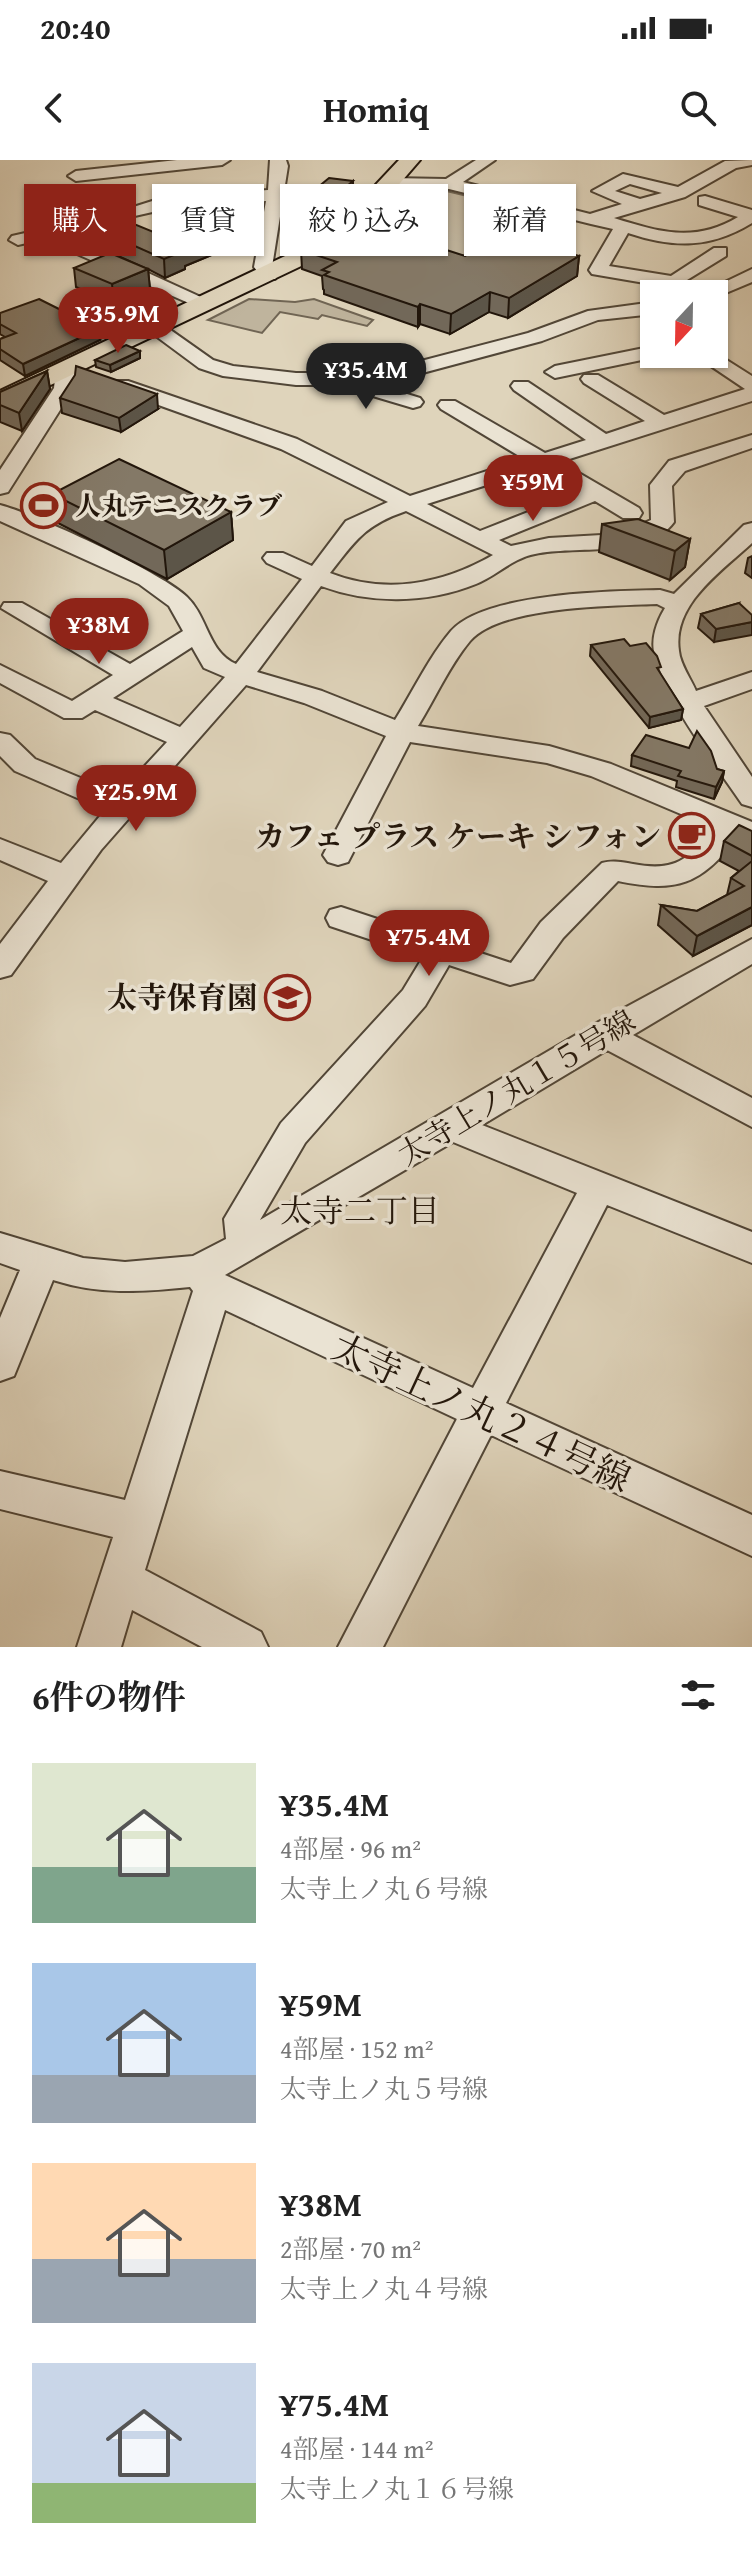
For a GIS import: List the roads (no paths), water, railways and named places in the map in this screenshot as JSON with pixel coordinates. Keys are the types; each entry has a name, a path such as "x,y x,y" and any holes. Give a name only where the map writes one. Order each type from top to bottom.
{"main road":[{"path":"3,396 269,275 343,231 410,160"}],"street":[{"path":"269,275 263,267 280,166 278,160"},
{"path":"449,184 487,160"},
{"path":"702,163 741,165 752,176"},
{"path":"76,176 216,164"},
{"path":"596,217 679,193 741,165"},
{"path":"637,204 600,191 629,178 679,193"},
{"path":"390,183 449,184 596,217 679,243 728,233 752,216"},
{"path":"264,196 274,195"},
{"path":"705,201 752,216"},
{"path":"623,226 598,270 674,282 720,252"},
{"path":"18,240 56,231 83,250 207,304"},
{"path":"728,286 752,275"},
{"path":"155,328 206,364 230,372 296,379 375,379 535,337 595,315 640,310"},
{"path":"555,372 640,355"},
{"path":"0,487 64,388 68,368 255,430 509,554"},
{"path":"725,368 752,385"},
{"path":"375,379 373,390 413,402"},
{"path":"591,379 662,423"},
{"path":"521,386 604,442"},
{"path":"0,967 66,877 241,675 354,526 372,515 752,394"},
{"path":"448,405 631,513"},
{"path":"275,558 363,592 441,587 468,578 509,554 535,547 617,540 654,530 663,522 661,485 677,466 752,441"},
{"path":"480,539 595,493"},
{"path":"0,512 147,579 179,602 213,663 241,675 313,697 401,732 549,755 601,770 742,829 687,873 658,880 612,870 552,930 522,971 510,974 341,918"},
{"path":"750,533 690,588 669,621 666,652 688,703 752,798"},
{"path":"338,855 401,732 462,634 478,624 528,607 578,600 660,597 679,605"},
{"path":"13,608 131,675"},
{"path":"0,673 73,712 197,633"},
{"path":"688,703 752,680"},
{"path":"93,699 186,740"},
{"path":"0,741 25,765 124,807"},
{"path":"0,849 66,877"},
{"path":"245,1247 242,1219 293,1133 414,998 441,953"},
{"name":"太寺上ノ丸１５号線","path":"206,1279 245,1247 604,1034 750,954"},
{"path":"604,1034 752,1114"},
{"path":"450,1126 752,1248"},
{"path":"360,1647 599,1185"},
{"path":"0,1248 83,1274 206,1279 138,1523 99,1647"},
{"path":"0,1364 41,1263"},
{"name":"太寺上ノ丸２４号線","path":"206,1279 480,1411 752,1536"},
{"path":"0,1490 138,1523"},
{"path":"120,1580 246,1647"}],"place":[{"name":"人丸テニスクラブ","path":"44,505"},
{"name":"カフェ プラス ケーキ シフォン","path":"692,836"},
{"name":"太寺保育園","path":"288,997"}],"district":[{"name":"太寺二丁目","path":"360,1210"}]}
